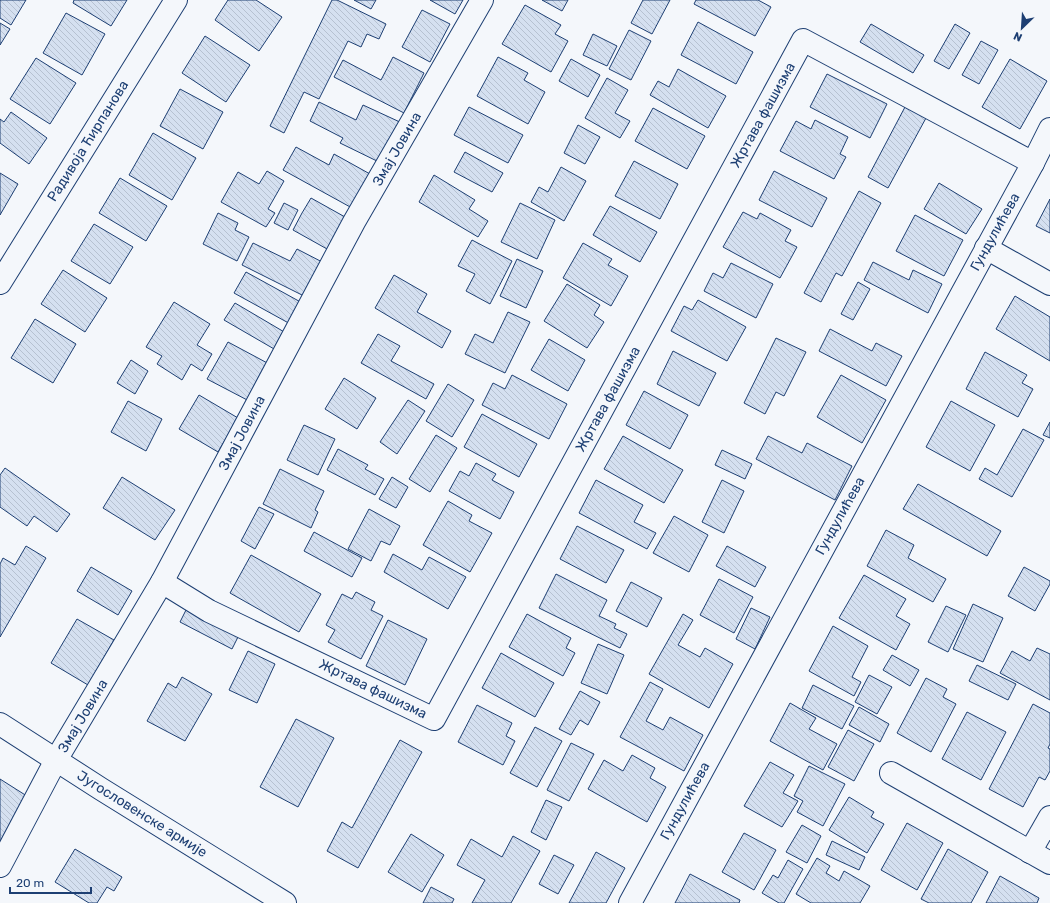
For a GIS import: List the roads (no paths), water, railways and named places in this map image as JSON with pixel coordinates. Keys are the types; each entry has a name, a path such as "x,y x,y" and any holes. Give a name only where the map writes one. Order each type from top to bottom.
{"street":[{"name":"Радивоја Ћирпанова","path":"0,283 176,0"},
{"name":"Змај Јовина","path":"0,866 56,760 162,582 354,222 482,0"},
{"name":"Жртава фашизма","path":"162,582 210,611 434,719 803,40 1033,163"},
{"name":"Гундулићева","path":"630,903 1033,163 1050,129"},
{"path":"986,248 1050,284"},
{"name":"Југословенске армије","path":"0,724 285,903"},
{"path":"891,773 1050,863"},
{"path":"1030,852 1050,817"}]}
